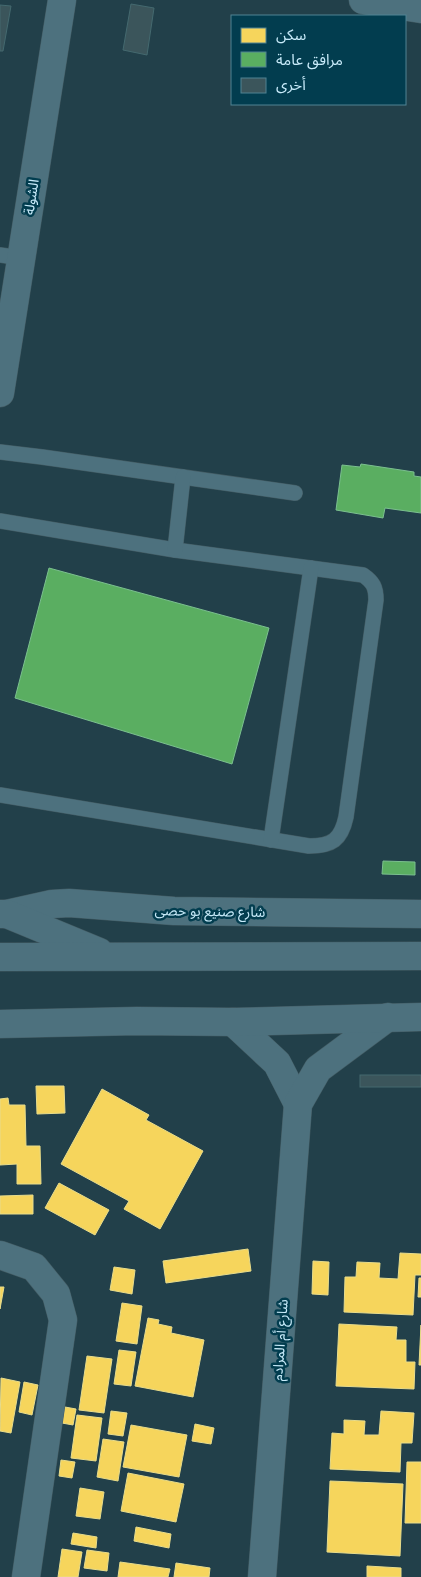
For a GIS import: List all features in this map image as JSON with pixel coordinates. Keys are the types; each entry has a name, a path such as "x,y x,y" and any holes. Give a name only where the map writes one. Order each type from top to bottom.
{"street":[{"name":"الشولة","path":"0,393 11,257 62,0"},
{"path":"363,0 421,9"},
{"name":"شارع صنيع بو حصى","path":"4,914 52,904 69,904 174,911 421,914"},
{"path":"4,914 110,957"},
{"path":"0,957 421,956"},
{"name":"شارع أم المرادم","path":"262,1577 298,1104 318,1069 388,1017"},
{"path":"0,1024 138,1021 232,1022 421,1017"},
{"path":"232,1022 277,1063 298,1104"},
{"path":"0,1255 34,1267 56,1294 64,1320 26,1577"}],"lane":[{"path":"0,452 295,492"},
{"path":"175,550 183,477"},
{"path":"0,520 175,550 363,575 371,581 376,590 346,817 343,830 335,841 323,846 309,846 0,795"},
{"path":"271,840 311,568"}],"building: سكن":[{"path":"36,1086 64,1086 65,1113 37,1114"},
{"path":"102,1089 149,1115 146,1120 203,1151 160,1229 124,1209 129,1201 61,1164"},
{"path":"8,1098 9,1105 25,1105 26,1146 40,1146 41,1184 17,1184 17,1164 0,1165 0,1099"},
{"path":"59,1183 109,1210 95,1235 45,1208"},
{"path":"33,1195 33,1214 0,1214 0,1196"},
{"path":"248,1249 251,1271 166,1283 163,1261"},
{"path":"400,1253 421,1254 421,1275 415,1275 413,1315 344,1312 345,1277 356,1277 357,1262 380,1263 379,1278 398,1279"},
{"path":"313,1261 329,1262 328,1295 312,1294"},
{"path":"114,1267 135,1270 132,1294 110,1290"},
{"path":"419,1278 421,1278 421,1297 418,1297"},
{"path":"0,1287 4,1287 0,1309"},
{"path":"122,1303 142,1306 137,1344 116,1341"},
{"path":"148,1318 159,1320 158,1324 172,1327 171,1333 204,1340 193,1397 135,1386"},
{"path":"339,1324 397,1327 396,1340 406,1340 406,1362 415,1362 414,1389 336,1386"},
{"path":"421,1325 421,1365 419,1365"},
{"path":"119,1350 136,1352 131,1386 114,1384"},
{"path":"87,1356 112,1359 104,1413 79,1410"},
{"path":"1,1378 20,1382 11,1433 0,1431"},
{"path":"24,1382 38,1385 32,1415 19,1412"},
{"path":"65,1407 76,1409 73,1425 62,1423"},
{"path":"111,1411 127,1413 123,1436 108,1434"},
{"path":"381,1411 414,1413 412,1443 401,1443 400,1472 330,1469 332,1433 344,1434 344,1420 365,1421 364,1435 379,1435"},
{"path":"77,1415 102,1418 96,1461 71,1458"},
{"path":"195,1424 214,1428 211,1444 192,1441"},
{"path":"131,1425 187,1435 179,1477 123,1467"},
{"path":"103,1439 124,1442 118,1481 97,1477"},
{"path":"61,1460 75,1462 72,1478 59,1476"},
{"path":"407,1462 421,1462 421,1523 405,1523"},
{"path":"128,1473 184,1484 176,1522 121,1511"},
{"path":"330,1481 403,1484 400,1556 327,1552"},
{"path":"80,1488 104,1492 100,1519 76,1516"},
{"path":"136,1527 171,1534 169,1548 134,1541"},
{"path":"73,1533 97,1537 96,1548 71,1544"},
{"path":"62,1549 82,1552 78,1577 58,1577"},
{"path":"87,1550 109,1553 107,1571 84,1568"},
{"path":"120,1562 170,1569 168,1577 118,1577"},
{"path":"176,1563 210,1568 209,1577 174,1577"},
{"path":"367,1566 401,1568 401,1577 367,1577"}],"building: مرافق عامة":[{"path":"361,464 414,472 414,476 421,477 421,513 385,508 383,518 336,510 342,465 360,467"},
{"path":"49,568 269,628 232,764 15,698"},
{"path":"383,861 415,862 415,875 382,874"}],"building: أخرى":[{"path":"131,4 154,8 147,55 123,50"},
{"path":"0,5 11,6 3,51 0,51"},
{"path":"360,1075 421,1075 421,1087 360,1087"}]}
